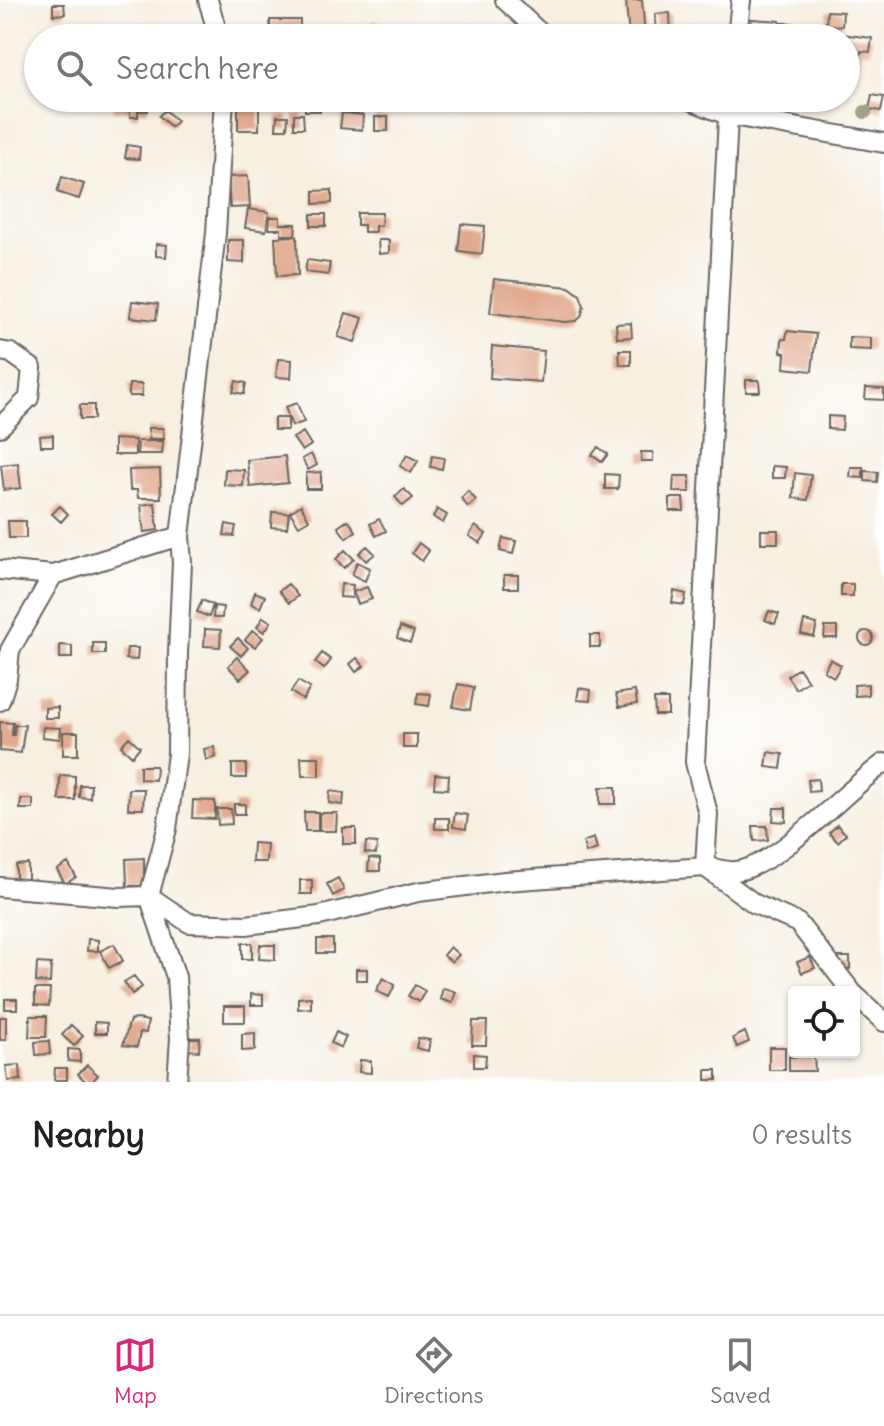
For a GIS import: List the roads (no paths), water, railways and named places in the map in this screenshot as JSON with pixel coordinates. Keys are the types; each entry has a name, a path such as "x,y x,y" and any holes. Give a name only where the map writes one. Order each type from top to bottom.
{"street":[{"path":"208,0 215,24"},
{"path":"738,24 741,0"},
{"path":"514,3 532,24"},
{"path":"177,1082 180,1038 176,977 149,896 167,829 177,754 180,536 216,233 223,112"},
{"path":"705,867 708,814 695,762 728,112"},
{"path":"750,112 884,143"},
{"path":"0,351 11,353 32,368 29,398 0,427"},
{"path":"0,570 53,575 180,536"},
{"path":"0,701 7,679 10,650 53,575"},
{"path":"2,889 119,897 149,896 189,923 246,925 319,916 418,892 505,881 705,867 735,872 763,863 788,845 884,763"},
{"path":"705,867 755,904 798,923 848,986"},
{"path":"860,1000 884,1022"}]}
